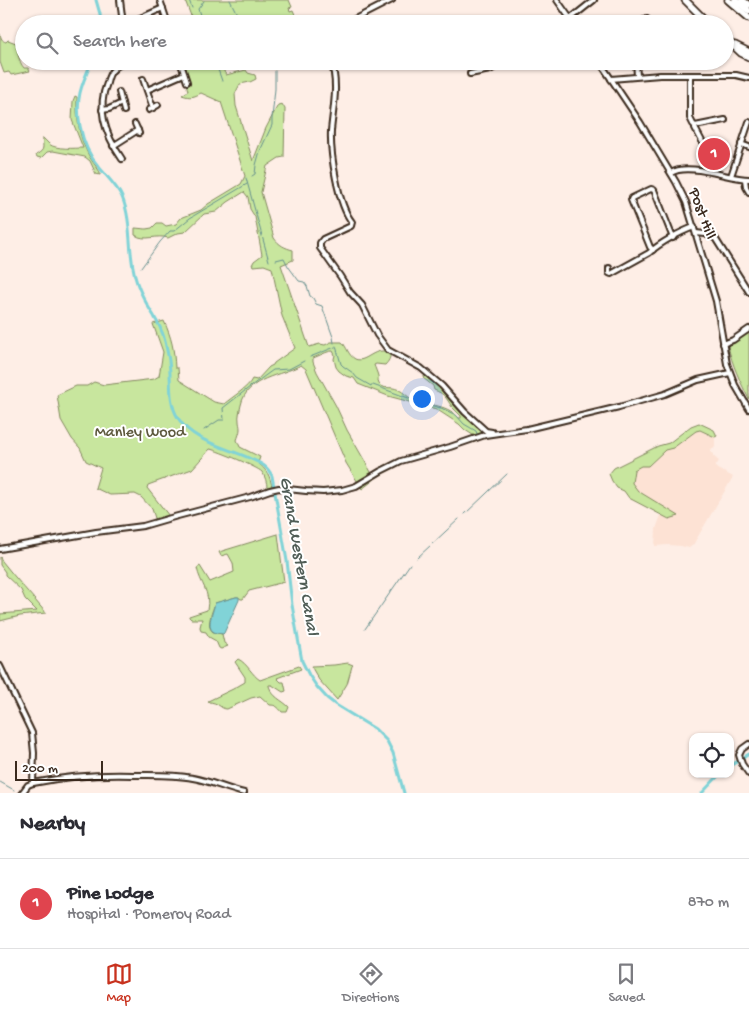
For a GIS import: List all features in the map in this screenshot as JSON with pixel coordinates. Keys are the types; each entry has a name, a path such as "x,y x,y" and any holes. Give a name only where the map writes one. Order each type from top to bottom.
{"highway":[{"path":"685,0 700,15"},
{"path":"728,0 749,18"},
{"path":"734,0 749,11"},
{"path":"742,0 749,5"},
{"path":"734,44 749,52"},
{"path":"734,45 749,57"}],"street":[{"path":"120,0 122,15"},
{"path":"160,0 165,15"},
{"path":"363,15 392,0"},
{"path":"557,0 567,15"},
{"path":"575,15 594,0"},
{"path":"147,15 163,8"},
{"path":"113,70 105,86 102,97 102,110 106,129 113,146 122,159"},
{"path":"183,70 187,82"},
{"path":"333,70 335,88 331,139 341,197 352,222 350,226 323,239 320,243 320,248 350,292 362,305 377,334 388,350 421,368 442,386 485,433"},
{"path":"470,74 490,70"},
{"name":"Post Hill","path":"605,70 640,122 686,202 716,301 730,373 738,393 749,409"},
{"path":"637,70 637,76"},
{"path":"147,90 184,74"},
{"path":"611,79 637,76 690,75 749,78"},
{"path":"690,75 689,115 704,145"},
{"path":"143,79 153,108"},
{"path":"119,92 124,111"},
{"path":"102,110 122,103"},
{"path":"695,126 726,120"},
{"path":"731,176 749,122"},
{"path":"113,146 138,131 135,124"},
{"path":"741,144 749,147"},
{"path":"671,173 676,170 703,170 747,179 746,186 749,192"},
{"path":"653,250 631,200 632,198 650,189 654,190 673,238"},
{"path":"609,268 609,273 611,274 694,227"},
{"path":"696,233 706,234 715,238 749,292"},
{"path":"723,344 733,340 749,329"},
{"path":"0,549 96,532 143,526 279,488 324,492 342,490 361,484 401,461 450,447 485,433 493,434 527,428 619,407 665,394 698,380 730,373"},
{"path":"0,666 32,733 34,753 33,782"},
{"path":"749,744 740,752 739,756 741,763 749,774"},
{"path":"22,793 33,782 103,774 164,775 192,778 244,793"}],"shaded area":[{"path":"699,430 715,437 715,446 710,452 719,461 715,467 733,477 693,545 689,548 668,545 655,546 656,529 661,515 669,519 678,516 638,491 632,483 634,470 641,466 648,466 665,450 673,448"}],"green space":[{"path":"185,0 289,0 292,7 289,8 290,11 293,10 295,15 191,15"},
{"path":"0,34 5,42 8,40 15,43 15,70 30,71 11,75 9,72 4,73 0,62"},
{"name":"Manley Wood","path":"186,70 224,70 226,75 246,70 248,73 255,75 256,79 240,84 235,94 236,106 253,161 266,128 278,105 282,104 285,109 284,157 267,166 261,192 274,238 282,246 293,250 293,260 281,265 309,347 320,344 325,345 331,342 342,342 351,355 359,360 380,351 390,353 390,358 385,365 374,365 380,386 398,389 416,401 448,409 461,418 445,397 434,390 433,386 423,378 427,375 483,430 484,434 476,437 436,409 388,396 358,384 354,378 346,376 339,371 334,359 335,355 331,351 313,358 313,362 347,430 375,479 362,489 346,463 306,369 301,365 257,383 244,396 241,405 239,417 240,430 237,440 240,447 260,457 258,463 268,474 272,487 267,487 264,475 259,470 238,459 210,449 192,469 148,485 147,488 169,516 156,521 152,509 141,497 135,494 110,495 95,488 101,468 86,461 80,448 72,439 61,420 57,395 76,386 87,386 94,382 104,385 154,379 159,376 163,352 153,324 164,321 172,344 175,368 178,368 179,380 214,402 224,404 244,389 252,379 257,380 269,367 295,348 282,316 272,268 264,265 252,265 262,255 255,217 250,209 248,197 244,192 216,212 204,214 185,232 168,238 143,238 135,235 135,228 152,228 157,223 162,223 166,226 176,224 181,218 201,210 241,184 245,176 221,102 201,93 192,97 182,95 188,91 186,83 190,82"},
{"path":"75,96 77,97 80,133 88,155 100,172 100,175 96,174 90,161 85,157 53,151 47,152 41,158 36,155 42,150 43,138 49,144 56,147 83,148 72,120"},
{"path":"749,331 749,399 737,373 728,346 730,342"},
{"path":"699,423 714,430 717,436 715,437 700,430 696,431 673,448 665,450 648,466 641,466 634,470 632,483 638,491 679,516 669,519 629,498 624,491 617,488 609,474 614,468 658,446 669,443 691,426"},
{"path":"278,534 284,582 249,591 243,599 236,597 215,603 210,618 210,626 213,632 222,634 224,643 228,646 219,648 216,641 209,637 206,632 201,631 202,619 191,619 189,617 207,610 208,598 197,568 200,566 210,582 234,572 233,563 228,554 221,556 219,552"},
{"path":"0,557 7,568 46,613 0,621 0,614 37,611 25,599 21,590 5,575 0,565"},
{"path":"238,659 260,680 299,666 301,669 277,678 284,682 286,691 283,692 269,685 275,696 289,707 287,712 282,712 274,705 270,705 260,696 227,709 208,702 245,682 245,677 235,662"},
{"path":"348,663 353,665 347,684 337,700 319,680 311,666"}],"water":[{"path":"239,597 239,600 224,633 216,633 211,630 210,622 215,603"}],"waterway":[{"name":"Grand Western Canal","path":"96,0 100,15"},
{"path":"189,0 192,8"},
{"path":"230,0 238,15"},
{"path":"200,15 198,9 204,1"},
{"name":"Grand Western Canal","path":"88,70 82,85 78,108 81,132 95,163 122,197 129,225 135,278 164,336 174,410 184,426 192,433 210,443 260,463 270,472 287,561 292,605 302,661 317,687 327,698 375,729 387,741 393,753 404,793"},
{"path":"218,70 222,81"},
{"path":"252,176 255,174 260,151 272,125 275,71"},
{"path":"246,178 269,261"},
{"path":"141,268 170,231 174,231 190,218 247,184"},
{"path":"276,260 284,258 299,281 304,282 307,286 310,296 316,304 322,306 334,343"},
{"path":"336,346 341,364 357,378 371,386 373,385 441,408 456,415 464,424 476,431 477,434"},
{"path":"310,357 335,347"},
{"path":"204,430 219,420 224,420 223,408 273,370 289,369 304,361"},
{"path":"465,514 507,474"},
{"path":"417,558 459,519"},
{"path":"365,629 410,564"},
{"name":"Grand Western Canal","path":"734,763 749,754"},
{"name":"Grand Western Canal","path":"702,793 716,778"},
{"path":"0,782 14,790"}],"place":[{"name":"Pine Lodge","path":"714,154"}]}
